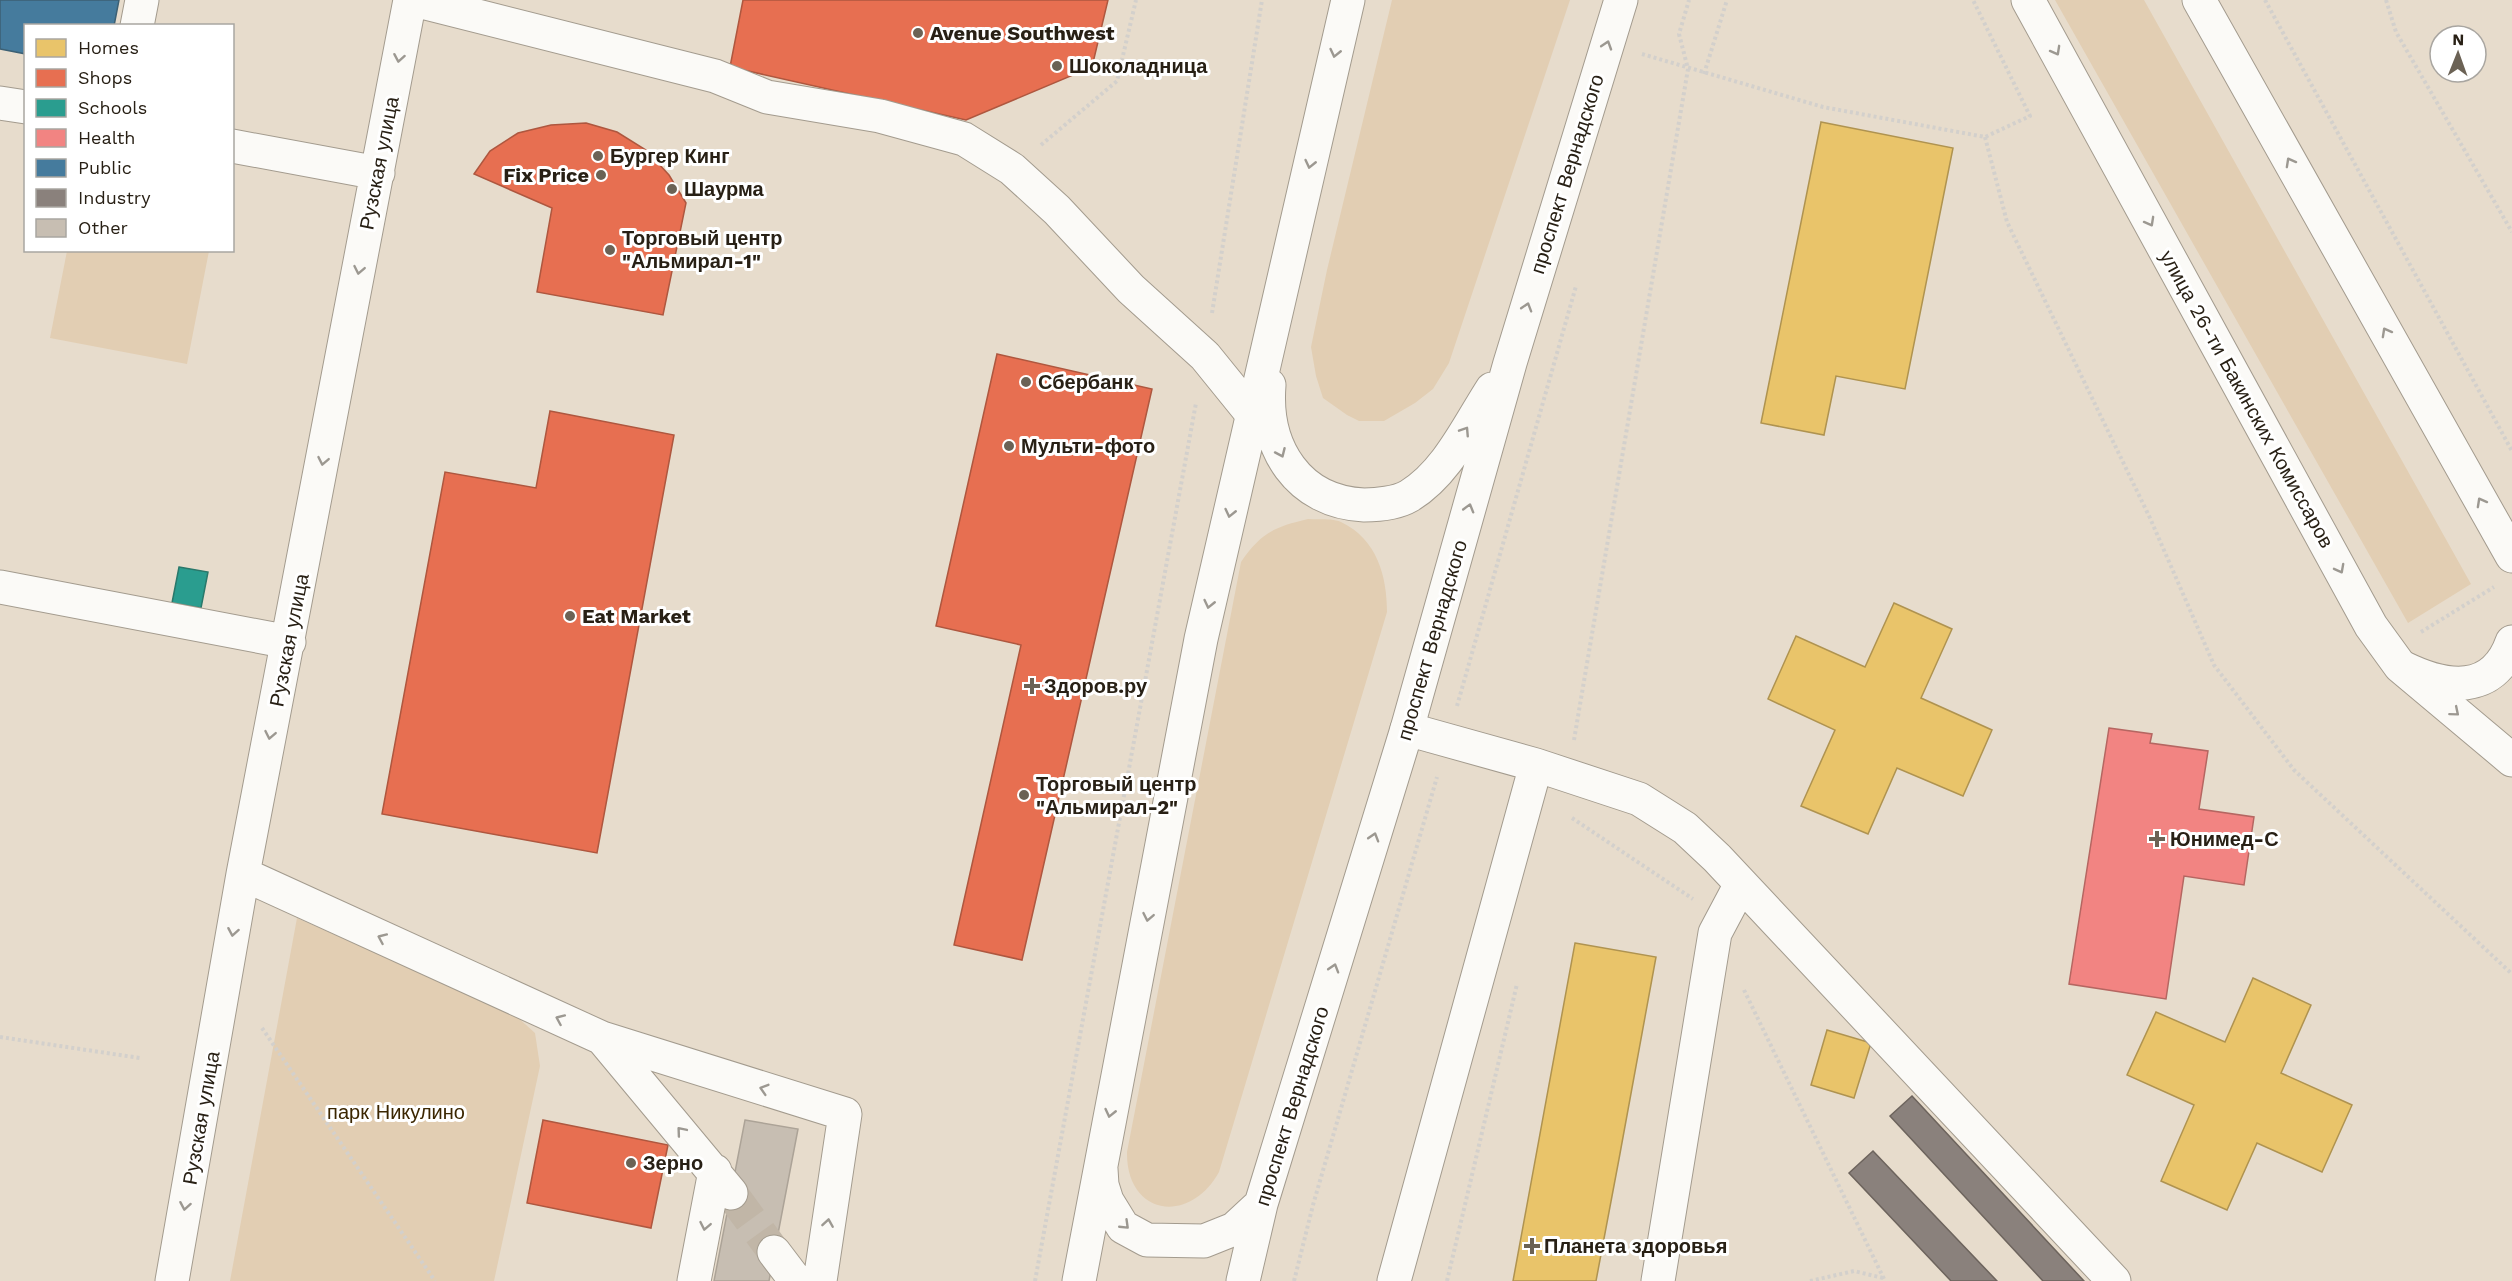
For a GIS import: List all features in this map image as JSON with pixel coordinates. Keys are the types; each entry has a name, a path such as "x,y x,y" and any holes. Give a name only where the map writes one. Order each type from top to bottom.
{"main road":[{"path":"137,24 142,0"},
{"name":"Рузская улица","path":"172,1281 243,874 410,0"},
{"path":"414,0 715,76 767,97 880,116 964,139 1012,169 1057,210 1131,290 1205,356 1252,414"},
{"path":"1079,1281 1101,1152 1119,1074 1201,639 1348,0"},
{"name":"проспект Вернадского","path":"1243,1281 1261,1204 1407,729 1510,363 1621,0"},
{"name":"улица 26-ти Бакинских Комиссаров","path":"2028,0 2371,626 2394,659 2512,760"},
{"path":"2199,0 2507,569"},
{"path":"0,102 24,107"},
{"path":"234,146 378,173"},
{"path":"1275,313 1268,405 1275,439 1287,466 1314,491 1345,504 1376,505 1407,498 1434,477 1510,363"},
{"path":"0,587 289,642"},
{"path":"2394,659 2430,681 2456,685 2477,680 2498,668 2512,642"},
{"path":"1407,729 1536,765 1639,799 1685,828 1741,884 2114,1281"},
{"path":"1394,1281 1536,765"},
{"path":"243,874 602,1038 845,1114 819,1281"},
{"path":"1658,1281 1715,933 1741,884"},
{"path":"602,1038 723,1182 694,1281"},
{"path":"1101,1152 1102,1185 1107,1201 1123,1227 1147,1240 1204,1241 1234,1229 1261,1204"},
{"path":"774,1252 796,1281"}],"path":[{"path":"1012,169 1117,81 1136,0"},
{"path":"1035,1281 1205,356 1262,0"},
{"path":"1689,0 1678,34 1688,69 1568,776 1559,809 1704,905 1715,933"},
{"path":"1704,74 1727,0"},
{"path":"1641,53 1704,74 1823,107 1985,137 2030,116 1973,0"},
{"path":"2265,0 2512,451"},
{"path":"2386,0 2396,32 2512,232"},
{"path":"1638,65 1645,43"},
{"path":"1985,137 2007,222 2150,518 2214,665 2294,770 2512,974"},
{"path":"1294,1281 1312,1205 1448,740 1576,282"},
{"path":"2394,659 2507,569"},
{"path":"1446,1281 1518,982"},
{"path":"1742,986 1885,1280"},
{"path":"262,1028 435,1281"},
{"path":"0,1037 140,1058"},
{"path":"1810,1281 1854,1271 1885,1280"}],"green space":[{"path":"1392,0 1570,0 1449,363 1433,389 1415,403 1384,421 1359,421 1323,398 1311,347 1327,270"},
{"path":"2055,0 2144,0 2471,584 2408,623"},
{"path":"67,252 209,252 187,364 50,338"},
{"path":"1308,519 1341,522 1363,538 1378,560 1382,572 1387,612 1219,1172 1206,1189 1192,1201 1176,1206 1161,1206 1148,1200 1137,1189 1129,1173 1127,1152 1241,562 1255,544 1269,533 1277,528"},
{"name":"парк Никулино","path":"297,918 515,1015 535,1033 540,1066 494,1281 230,1281"}],"building: Homes":[{"path":"1821,122 1953,148 1905,389 1836,376 1824,435 1761,423"},
{"path":"1894,603 1952,629 1921,698 1992,730 1963,796 1897,768 1868,834 1801,806 1835,730 1768,699 1796,636 1865,667"},
{"path":"1575,943 1656,957 1619,1159 1596,1281 1513,1281"},
{"path":"2253,978 2311,1005 2281,1073 2352,1105 2322,1172 2257,1143 2227,1210 2161,1181 2194,1105 2127,1075 2156,1012 2225,1042"},
{"path":"1827,1030 1871,1043 1854,1098 1811,1085"}],"building: Shops":[{"name":"Avenue Southwest","path":"743,0 1108,0 1092,67 966,120 730,67"},
{"name":"Торговый центр \"Альмирал-1\"","path":"586,123 617,132 646,150 669,175 686,203 663,315 537,292 552,208 474,174 490,151 518,133 551,125"},
{"name":"Торговый центр \"Альмирал-2\"","path":"997,354 1152,389 1022,960 954,945 1021,645 936,626"},
{"path":"550,411 674,435 597,853 382,814 445,472 536,488"},
{"path":"543,1120 668,1145 651,1228 527,1203"}],"building: Schools":[{"path":"179,567 208,572 201,608 172,603"}],"building: Health":[{"path":"2109,728 2152,734 2150,743 2208,751 2199,809 2254,817 2244,885 2184,876 2166,999 2069,984"}],"building: Public":[{"path":"0,0 119,0 114,24 24,24 24,54 0,49"}],"building: Industry":[{"path":"1912,1096 2084,1281 2043,1281 1890,1116"},
{"path":"1873,1151 1997,1281 1951,1281 1849,1173"}],"building: Other":[{"path":"745,1120 798,1129 769,1281 714,1281"}],"tunnel":[{"path":"731,1193 774,1252"}],"place":[{"name":"Avenue Southwest","path":"918,33"},
{"name":"Шоколадница","path":"1057,66"},
{"name":"Бургер Кинг","path":"598,156"},
{"name":"Fix Price","path":"601,175"},
{"name":"Шаурма","path":"672,189"},
{"name":"Торговый центр \"Альмирал-1\"","path":"610,250"},
{"name":"Сбербанк","path":"1026,382"},
{"name":"Мульти-фото","path":"1009,446"},
{"name":"Eat Market","path":"570,616"},
{"name":"Здоров.ру","path":"1032,686"},
{"name":"Торговый центр \"Альмирал-2\"","path":"1024,795"},
{"name":"Юнимед-С","path":"2157,839"},
{"name":"Зерно","path":"631,1163"},
{"name":"Планета здоровья","path":"1532,1246"}]}
